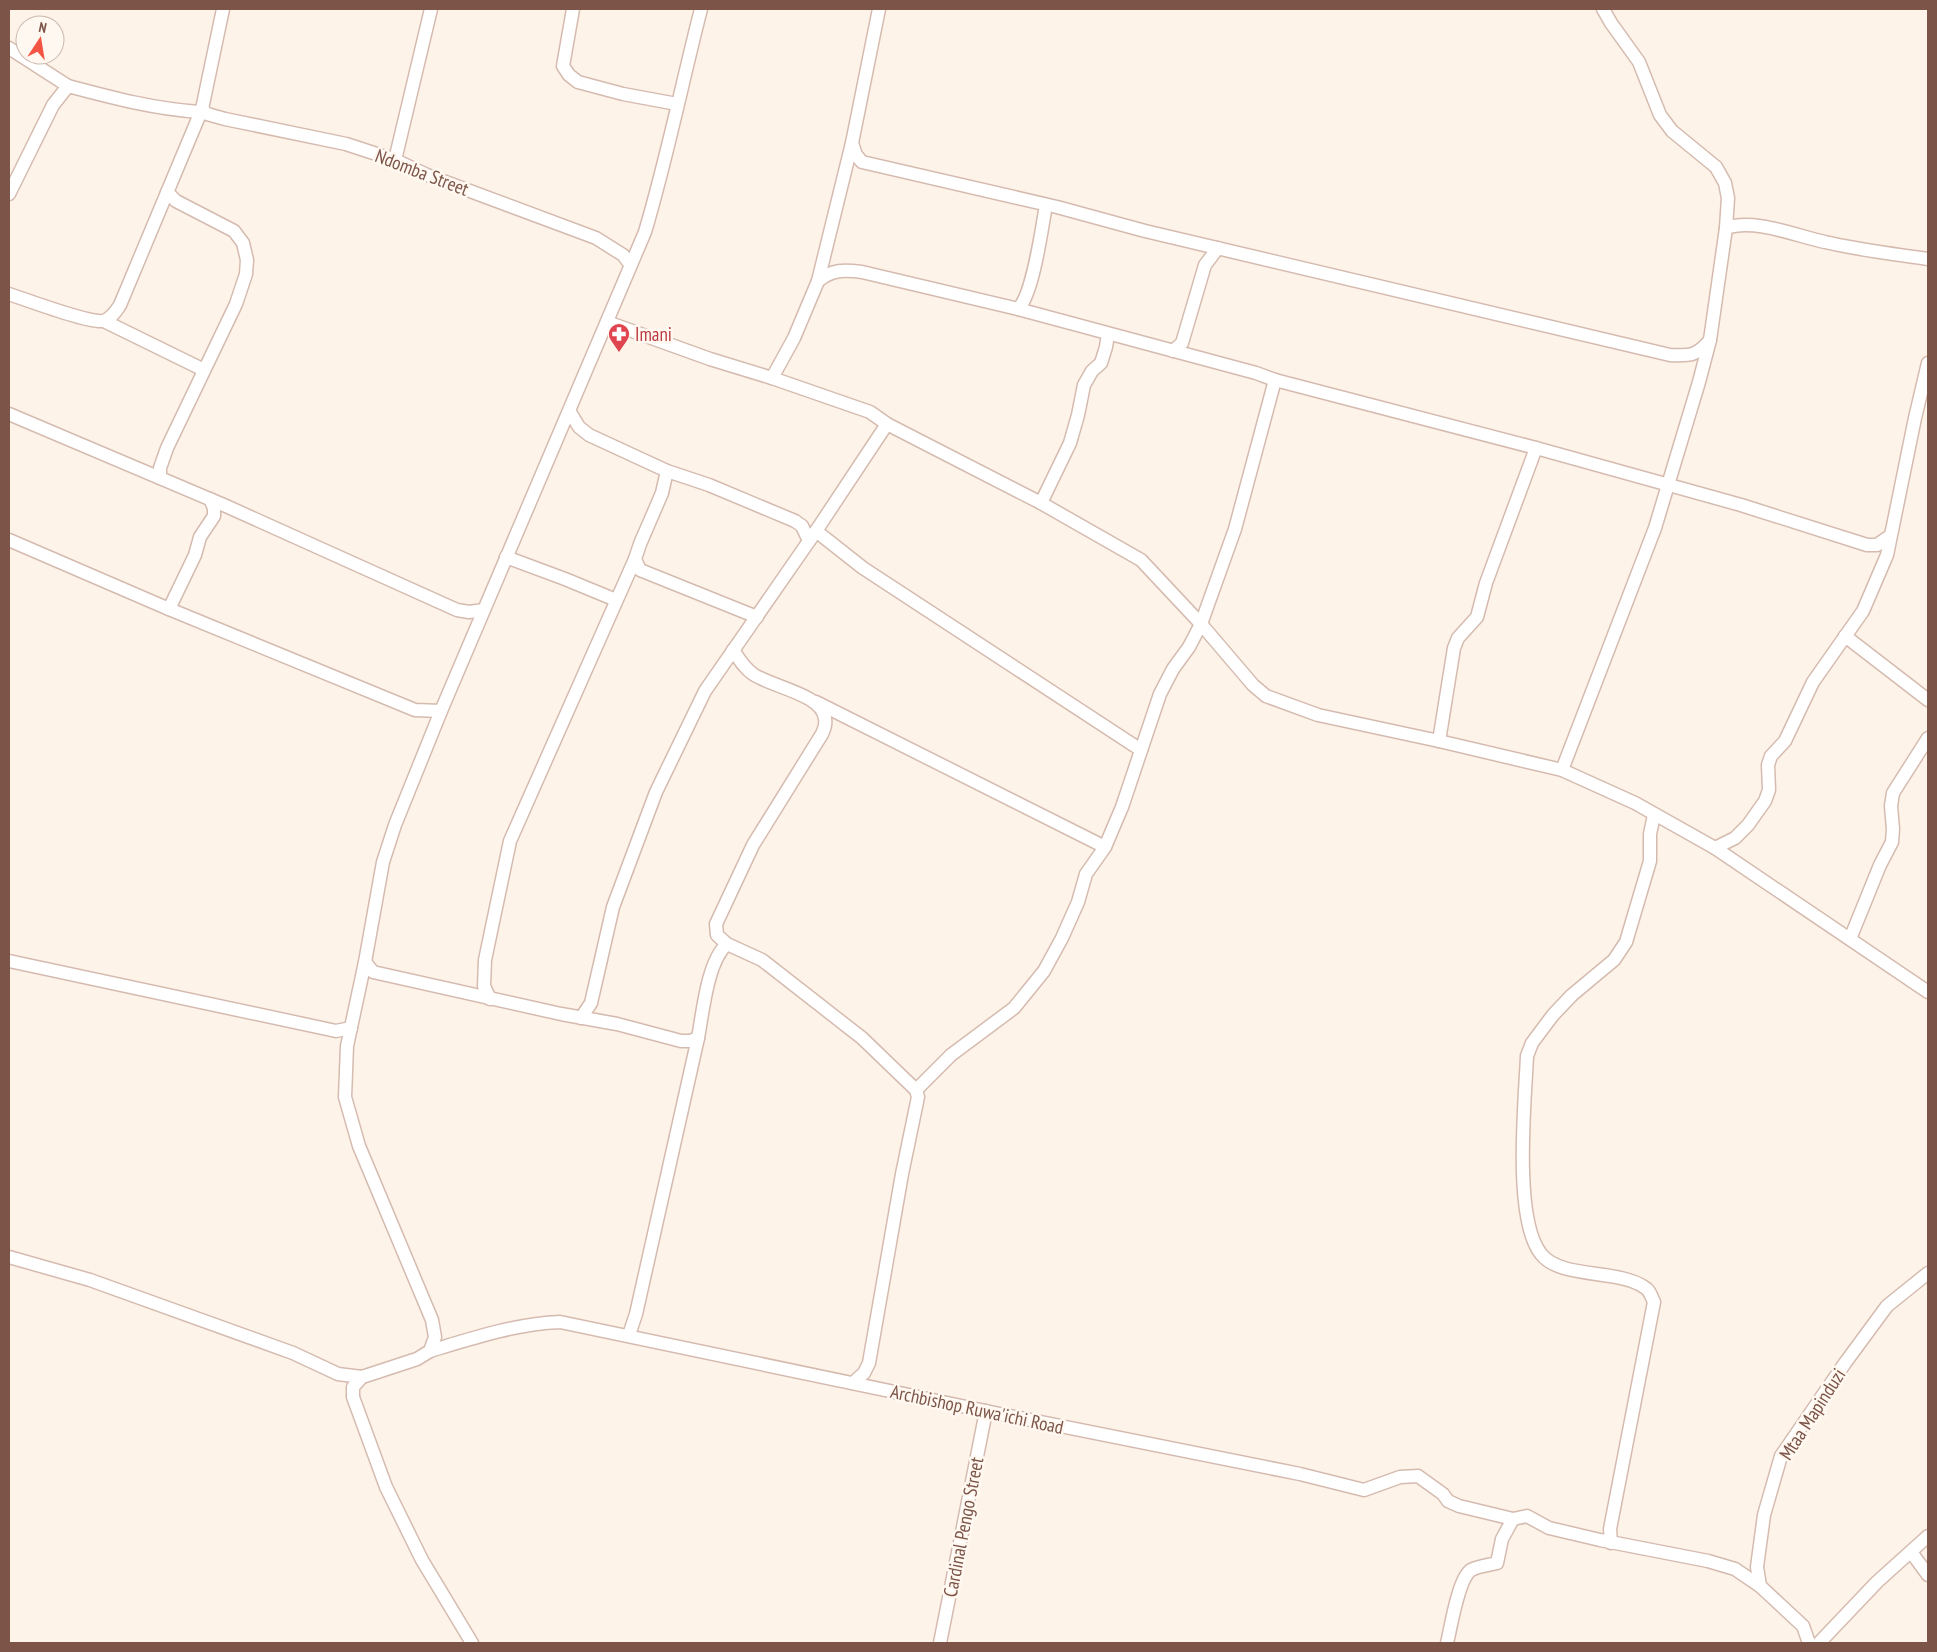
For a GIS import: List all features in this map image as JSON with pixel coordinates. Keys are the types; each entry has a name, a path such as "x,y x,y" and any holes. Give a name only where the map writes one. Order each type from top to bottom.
{"street":[{"path":"104,321 113,316 120,305 201,110 223,9"},
{"path":"395,160 431,9"},
{"path":"573,9 563,66 569,76 578,82 623,94 677,104"},
{"path":"430,1352 434,1345 435,1337 432,1320 359,1146 345,1097 347,1046 365,962 382,862 441,711 570,412 630,264 645,232 662,176 677,104 701,9"},
{"path":"772,378 794,338 818,281 852,143 879,9"},
{"path":"1562,770 1655,528 1700,382 1710,340 1726,228 1728,198 1726,183 1709,159 1672,131 1660,115 1639,62 1603,9"},
{"path":"9,48 68,86 167,110 201,110"},
{"path":"9,194 54,105 68,86"},
{"name":"Ndomba Street","path":"201,110 225,120 346,144 395,160 427,175 596,238 623,255 630,264"},
{"path":"852,143 856,155 862,162 1670,355 1688,356 1701,351 1710,340"},
{"path":"846,169 862,162"},
{"path":"160,478 160,468 168,448 236,304 246,274 247,260 243,243 234,231 176,201 167,192"},
{"path":"1018,309 1022,305 1032,276 1046,205"},
{"path":"1726,228 1736,225 1765,227 1826,243 1928,259"},
{"path":"827,248 838,270"},
{"path":"1173,351 1182,343 1205,265 1218,248"},
{"path":"818,281 826,274 838,270 862,272 1018,309 1741,505 1867,546 1877,546 1890,536"},
{"path":"9,294 89,319 104,321 204,370"},
{"path":"607,322 710,359 870,412 888,424 1041,503 1141,560 1201,624 1253,685 1266,696 1318,715 1562,770 1635,803 1715,848 1928,992"},
{"path":"1041,503 1070,443 1084,384 1092,371 1101,363 1108,334"},
{"path":"1715,848 1735,838 1748,825 1765,801 1769,790 1768,765 1771,756 1785,741 1813,682 1863,611 1887,555 1915,418 1925,391 1928,363"},
{"path":"916,1090 951,1055 1014,1008 1044,971 1062,938 1078,902 1086,874 1105,847 1122,807 1160,694 1201,624 1235,529 1275,380"},
{"path":"570,412 579,427 589,435 666,471 709,485 795,521 812,536 1141,750"},
{"path":"9,414 210,499 457,610 469,612 484,610"},
{"path":"581,1018 591,1003 596,988 613,908 656,792 705,691 888,424"},
{"path":"1439,741 1454,648 1458,638 1477,617 1486,583 1536,448"},
{"path":"490,999 484,986 485,960 510,841 635,559 662,493 666,471"},
{"path":"169,609 195,555 200,537 214,516 214,508 210,499"},
{"path":"9,540 169,609 415,710 441,711"},
{"path":"506,557 616,600"},
{"path":"635,559 640,570 648,574 757,617"},
{"path":"1845,636 1928,700"},
{"path":"733,650 743,666 754,675 814,701 1105,847"},
{"path":"814,701 822,709 826,720 822,734 753,844 716,924 717,935 727,944 762,960 770,966 862,1038 916,1090 918,1097 902,1174 869,1363 864,1373 853,1383"},
{"path":"1850,939 1880,865 1892,842 1891,806 1893,793 1928,738"},
{"path":"1605,1542 1610,1529 1654,1302 1645,1287 1633,1281 1558,1267 1546,1260 1539,1252 1532,1235 1524,1197 1523,1148 1527,1056 1532,1043 1554,1015 1572,995 1614,960 1626,942 1650,861 1650,834 1654,815"},
{"path":"629,1335 636,1314 698,1038 712,965 720,950 727,944"},
{"path":"9,961 336,1031 351,1028"},
{"path":"365,962 373,972 490,999 617,1024 681,1041 690,1041 698,1038"},
{"path":"9,1257 90,1280 165,1306 293,1353 338,1374 362,1377"},
{"name":"Mtaa Mapinduzi","path":"1760,1586 1757,1567 1764,1515 1781,1456 1887,1306 1928,1273"},
{"name":"Archbishop Ruwa'ichi Road","path":"362,1377 483,1335 537,1323 560,1322 1300,1474 1364,1490 1400,1476 1418,1476 1443,1494 1448,1500 1459,1506 1513,1519 1527,1516 1549,1528 1605,1542 1708,1561 1735,1569 1760,1586 1803,1626"},
{"path":"338,1374 353,1398 390,1495 422,1560 472,1643"},
{"path":"353,1398 353,1387 362,1377"},
{"name":"Cardinal Pengo Street","path":"940,1643 986,1411"},
{"path":"1447,1643 1462,1582 1468,1572 1473,1569 1497,1563 1502,1539 1513,1519"},
{"path":"1819,1643 1877,1582 1928,1536"},
{"path":"1911,1552 1928,1575"},
{"path":"1803,1626 1829,1633"},
{"path":"1803,1626 1809,1643"}],"place":[{"name":"Imani","path":"619,353"}]}
